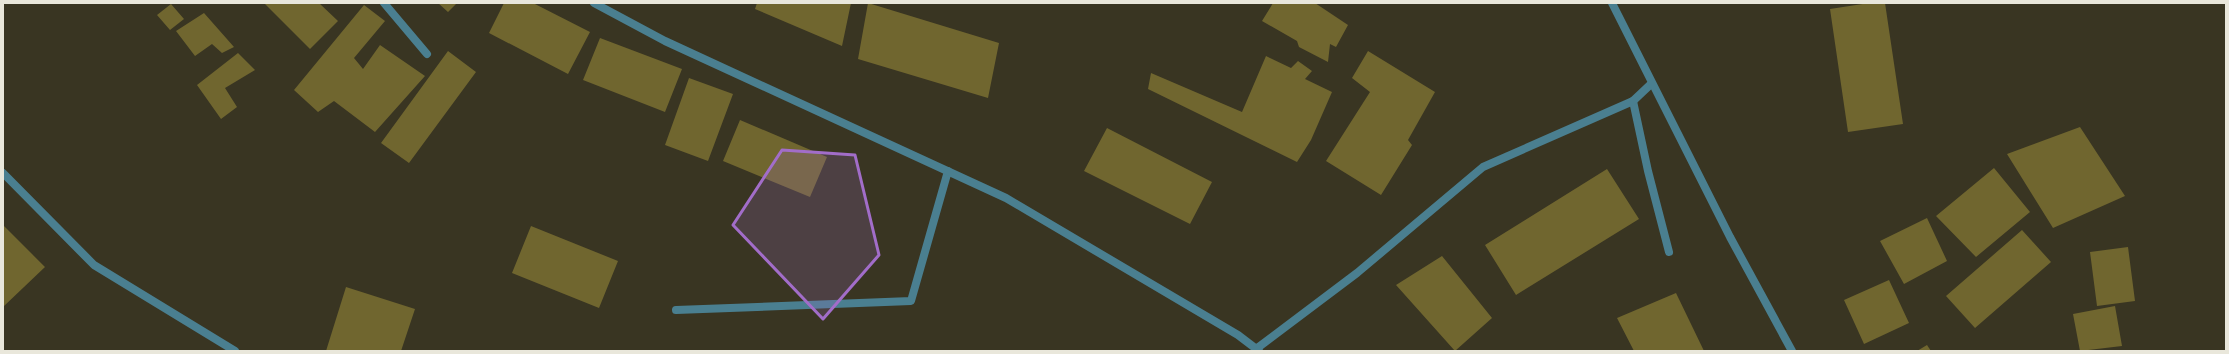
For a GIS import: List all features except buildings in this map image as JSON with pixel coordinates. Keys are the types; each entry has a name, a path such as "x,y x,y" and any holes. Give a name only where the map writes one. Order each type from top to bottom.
{"street":[{"path":"384,3 427,54"},
{"path":"1612,3 1651,84 1730,237 1792,351"},
{"path":"597,4 665,41 1006,198 1238,335 1258,350 1357,273 1483,166 1633,101 1651,84"},
{"path":"1633,101 1648,171 1669,252"},
{"path":"676,310 911,301 948,171"},
{"path":"3,173 94,265 235,351"}],"highlighted area":[{"path":"782,150 855,155 879,255 823,319 733,225"}]}
